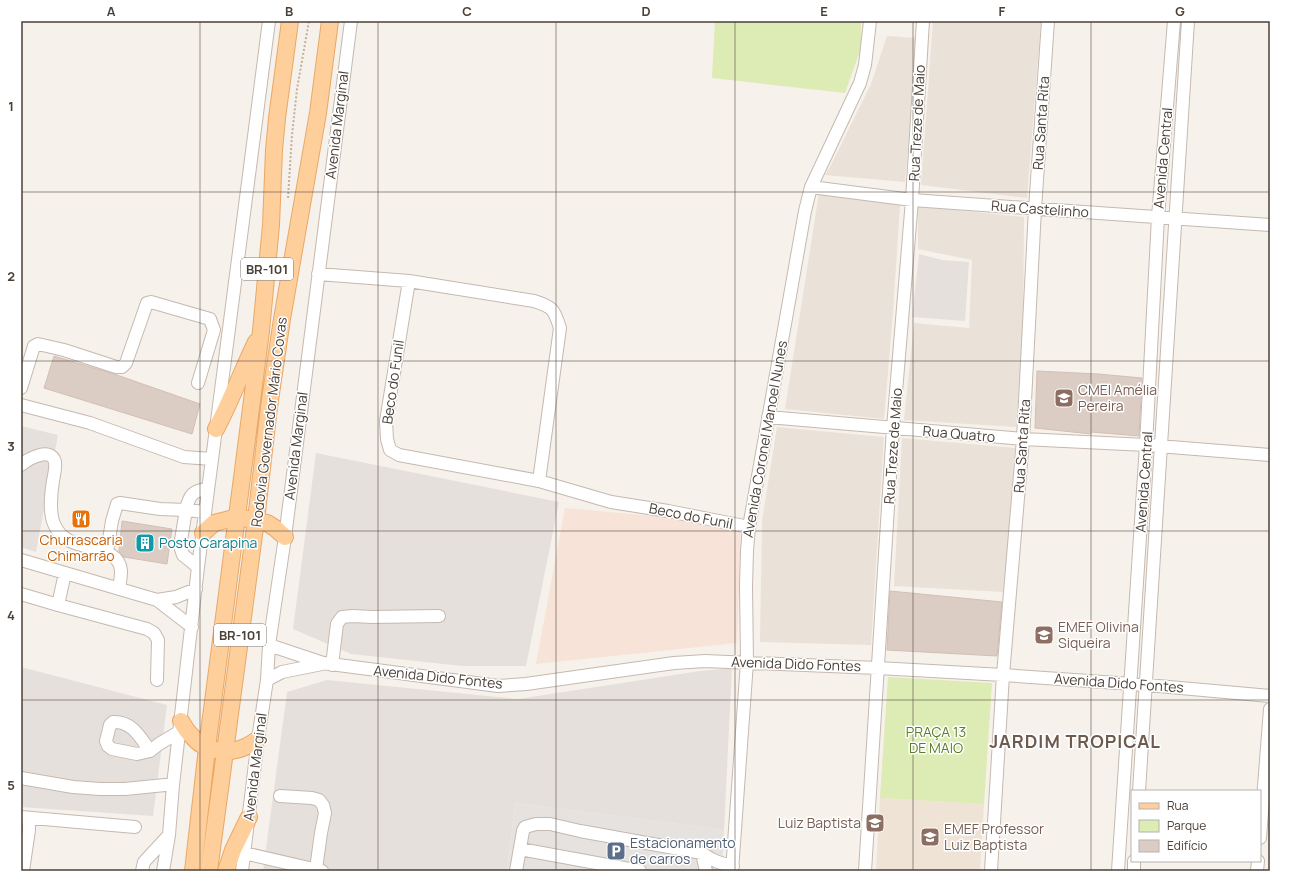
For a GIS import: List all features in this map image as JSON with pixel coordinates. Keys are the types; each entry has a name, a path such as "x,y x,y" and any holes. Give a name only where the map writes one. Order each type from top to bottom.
{"main road":[{"name":"Rodovia Governador Mário Covas","path":"192,871 261,332 270,225 274,150 290,21"},
{"name":"Rodovia Governador Mário Covas","path":"210,871 256,520 269,407 282,319 318,113 330,21"},
{"path":"216,429 224,415 246,361 261,332"},
{"path":"203,533 214,523 238,517 267,523 285,537"},
{"path":"180,726 207,748 225,751 239,749 258,739"},
{"path":"226,871 233,850 249,817"}],"street":[{"path":"163,871 169,835 173,785 198,567 269,21"},
{"name":"Avenida Marginal","path":"242,871 258,739 267,680 269,645 285,537 351,21"},
{"name":"Avenida Coronel Manoel Nunes","path":"732,868 747,662 746,551 749,527 805,211 811,187 860,83 865,65 870,21"},
{"name":"Rua Treze de Maio","path":"865,871 893,428 912,200 923,21"},
{"name":"Rua Santa Rita","path":"991,871 1003,675 1023,439 1035,209 1048,21"},
{"name":"Avenida Central","path":"1118,871 1146,445 1158,217 1174,21"},
{"name":"Avenida Central","path":"1139,790 1147,685 1188,21"},
{"name":"Rua Castelinho","path":"811,187 912,200 1270,225"},
{"path":"318,274 409,281 534,301 544,304 553,310 560,328 539,481"},
{"name":"Beco do Funil","path":"409,281 386,421 387,439 390,450 399,455 539,481 611,502 668,511 749,527"},
{"path":"21,388 34,346 38,344 64,350 116,367 122,367 126,363 147,303 151,302 210,319 214,330 198,383"},
{"path":"21,405 90,423 184,457 212,459"},
{"name":"Rua Quatro","path":"768,417 1023,439 1146,445 1270,455"},
{"path":"21,465 32,457 42,454 51,457 54,460 52,506 53,522 56,529 62,536 70,541 88,548 107,552 117,558 120,564 121,572 119,589"},
{"path":"198,567 183,555 180,546 188,501 194,492 200,489 208,489"},
{"path":"107,552 112,521 117,504 120,503 160,509 205,512"},
{"path":"21,560 157,600 192,627"},
{"path":"58,605 65,573"},
{"path":"157,600 176,597 196,588"},
{"path":"21,594 147,629 154,633 158,640 157,680"},
{"path":"327,664 336,624 342,618 353,616 439,616"},
{"name":"Avenida Dido Fontes","path":"269,645 327,664 498,686 526,684 674,663 705,661 1003,675 1147,685 1270,696"},
{"name":"Avenida Dido Fontes","path":"267,680 287,671 327,664"},
{"path":"1261,825 1270,709"},
{"path":"150,750 180,726"},
{"path":"21,778 72,787 100,789 125,789 173,785"},
{"path":"244,853 276,862 319,870 321,833 325,813 324,805 319,800 312,798 280,796"},
{"path":"24,871 29,830 25,817 135,827"},
{"path":"516,871 523,830 525,827 536,824 550,824 580,831 702,853 711,860 732,868"},
{"path":"142,871 144,862 169,835"},
{"path":"520,849 640,871"},
{"path":"702,853 706,871"}],"path":[{"path":"288,201 292,134 297,89 308,21"}],"shaded area":[{"path":"933,21 1041,21 1027,198 921,185"},
{"path":"887,36 918,38 905,182 825,175 871,84"},
{"path":"819,193 900,205 884,419 785,409"},
{"path":"918,206 1024,217 1023,333 1016,427 904,420 914,323 969,328 972,260 918,249"},
{"path":"919,254 942,260 969,262 965,321 912,317"},
{"path":"21,426 58,435 36,552 21,547"},
{"path":"777,427 884,437 871,645 760,642 762,521"},
{"path":"902,438 1015,448 1004,592 894,586"},
{"path":"316,453 559,502 526,666 462,666 351,654 293,629"},
{"path":"565,508 741,524 737,643 536,664"},
{"path":"21,667 167,705 153,816 21,807"},
{"path":"732,668 724,830 515,803 507,871 263,871 287,692 327,680 518,699 700,671"},
{"name":"EMEF Professor Luiz Baptista","path":"880,798 984,804 980,871 876,871"},
{"name":"Estacionamento de carros","path":"515,803 724,830 722,871 507,871"}],"green space":[{"path":"715,21 861,21 861,48 845,93 712,78"},
{"name":"PRAÇA 13 DE MAIO","path":"888,677 992,683 984,804 880,798"}],"building":[{"path":"54,356 114,374 200,404 192,434 44,388"},
{"path":"1037,371 1142,378 1139,436 1091,432 1091,434 1035,428"},
{"name":"Posto Carapina","path":"122,521 172,529 167,564 124,557 119,551"},
{"path":"890,591 1002,602 997,656 887,650"}],"place":[{"name":"CMEI Amélia Pereira","path":"1064,398"},
{"name":"Churrascaria Chimarrão","path":"81,519"},
{"name":"Posto Carapina","path":"145,543"},
{"name":"EMEF Olivina Siqueira","path":"1044,635"},
{"name":"Luiz Baptista","path":"875,823"},
{"name":"EMEF Professor Luiz Baptista","path":"930,837"},
{"name":"Estacionamento de carros","path":"616,851"}],"district":[{"name":"JARDIM TROPICAL","path":"1075,742"}]}
